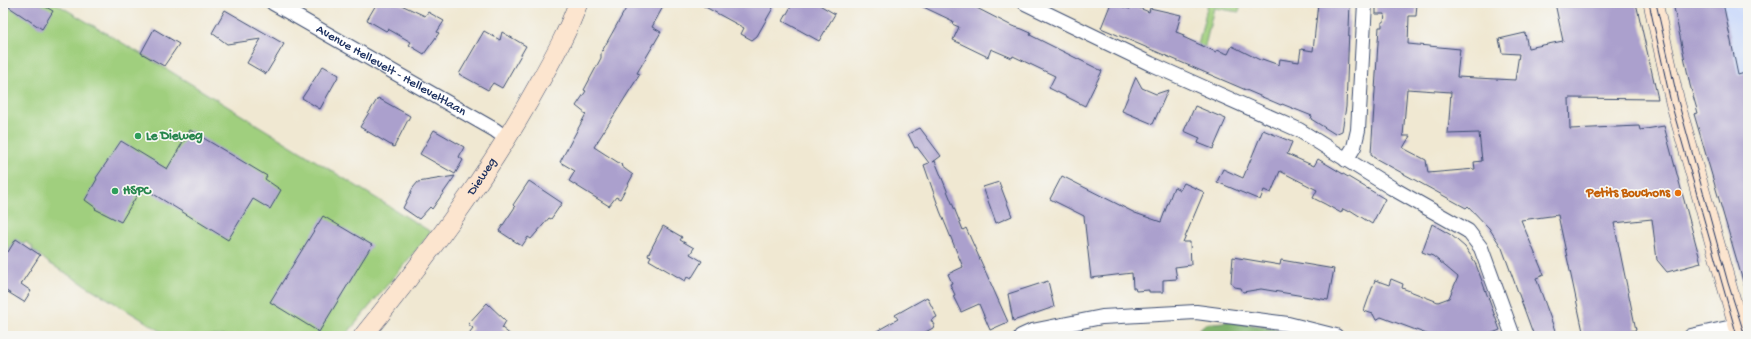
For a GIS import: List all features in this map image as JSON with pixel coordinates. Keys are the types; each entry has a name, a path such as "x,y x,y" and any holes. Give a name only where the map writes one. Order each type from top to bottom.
{"street":[{"name":"Avenue Hellevelt - Helleveltlaan","path":"273,3 495,130 507,139"},
{"name":"Dieweg","path":"362,336 414,272 507,139 570,27 578,3"},
{"path":"1025,3 1151,64 1299,130 1346,160 1468,231 1481,248 1514,336"},
{"path":"1346,160 1354,147 1358,130 1365,3"},
{"path":"1653,3 1674,102 1739,331 1691,336"},
{"path":"1021,336 1032,331 1102,317 1196,312 1288,324 1336,336"}],"shaded area":[{"path":"1673,3 1748,3 1748,72 1690,86"}],"green space":[{"name":"Le Dieweg","path":"3,3 55,3 170,71 431,232 345,336 169,336 49,263 26,242 24,244 15,239 8,252 5,250 3,253"},
{"path":"1208,3 1241,3 1239,12 1214,8 1202,59 1195,58"},
{"path":"1232,321 1312,336 1192,336 1205,324"}],"building":[{"path":"3,3 39,3 53,11 42,29"},
{"path":"377,3 397,3 425,16 428,12 444,21 437,32 439,33 424,54 409,45 411,42 388,29 386,31 367,20"},
{"path":"629,3 665,3 652,27 661,32 637,73 640,74 594,147 622,165 621,166 633,175 620,199 616,197 609,206 569,181 575,171 560,162 586,114 576,106 586,91 584,90 601,58 601,53"},
{"path":"698,3 765,3 773,8 757,36 752,40 741,34 744,28"},
{"path":"793,3 816,3 835,14 819,41 783,21"},
{"path":"915,3 967,3 1012,26 1031,33 1030,35 1102,71 1085,106 1049,88 1055,76 1013,56 1012,58 991,49 988,57 953,40 959,27 952,24 953,21"},
{"path":"1111,3 1130,9 1132,5 1149,12 1150,8 1181,15 1176,32 1184,35 1183,37 1216,52 1217,50 1228,54 1232,46 1262,61 1262,59 1279,65 1280,59 1299,62 1301,49 1313,51 1318,3 1350,3 1346,107 1342,131 1335,134 1311,119 1312,116 1282,104 1281,105 1101,28"},
{"path":"1376,3 1417,3 1416,16 1409,16 1408,44 1460,49 1457,77 1515,80 1519,54 1502,53 1499,39 1525,33 1528,48 1563,41 1555,3 1636,3 1658,99 1569,98 1570,129 1639,126 1640,130 1664,126 1701,263 1667,272 1657,260 1652,219 1614,223 1636,330 1598,336 1584,336 1558,215 1521,220 1544,275 1536,278 1557,336 1534,336 1502,248 1489,228 1468,206 1466,208 1373,157 1371,154 1379,27 1382,27 1385,14 1376,14","holes":["1407,89 1451,92 1448,134 1479,133 1482,161 1474,162 1475,169 1428,173 1426,160 1403,148 1410,136 1403,136"]},
{"path":"1673,3 1723,3 1738,75 1748,72 1748,287 1745,288 1694,114 1698,113 1690,85"},
{"path":"225,10 284,44 266,74 247,63 261,39 227,44 212,33"},
{"path":"154,29 179,44 164,66 141,53"},
{"path":"484,31 500,40 502,32 526,46 502,88 493,83 488,90 459,74"},
{"path":"323,66 339,75 320,109 302,98"},
{"path":"1136,77 1142,88 1156,94 1168,90 1153,124 1122,111"},
{"path":"378,98 410,116 394,147 360,127"},
{"path":"1195,106 1226,119 1213,149 1198,143 1200,138 1184,131"},
{"path":"920,128 941,156 933,162 935,161 963,230 966,228 1008,322 990,330 979,304 961,312 953,296 955,295 950,284 952,283 948,274 963,267 940,211 924,165 929,163 917,147 915,148 908,134"},
{"path":"190,130 267,176 265,179 281,190 270,209 253,199 228,240 142,187 121,222 95,209 96,208 85,200 97,179 96,178 121,141 167,169"},
{"path":"434,130 464,147 459,157 463,160 455,174 420,154"},
{"path":"1263,130 1292,142 1287,154 1314,166 1318,159 1385,199 1372,224 1350,210 1349,212 1343,209 1341,213 1313,198 1317,190 1280,171 1271,193 1264,190 1260,200 1217,182 1223,169 1243,178"},
{"path":"455,176 432,209 430,207 419,219 403,208 413,188 418,182"},
{"path":"1062,176 1135,213 1161,222 1174,187 1180,190 1184,183 1204,192 1183,242 1190,242 1191,265 1175,267 1177,279 1163,280 1163,292 1149,292 1149,290 1136,291 1135,288 1133,288 1132,273 1091,278 1084,216 1050,199"},
{"path":"529,181 562,203 551,219 549,218 531,239 528,237 522,246 499,231 515,207 513,205"},
{"path":"999,182 1012,216 996,223 983,187"},
{"path":"323,216 372,245 319,332 270,302"},
{"path":"1432,224 1451,235 1465,247 1475,262 1500,330 1485,336 1432,336 1381,317 1376,320 1373,314 1364,311 1375,280 1389,285 1391,279 1403,284 1402,288 1438,302 1449,298 1458,277 1433,256 1422,252"},
{"path":"663,226 682,237 680,240 694,248 690,254 702,261 691,279 687,277 685,281 649,260 651,256 648,255"},
{"path":"16,239 40,255 21,284 31,291 24,302 3,289 3,249 8,252"},
{"path":"1233,257 1280,265 1281,260 1334,269 1328,300 1261,289 1243,292 1241,288 1234,287 1231,282"},
{"path":"1048,281 1054,307 1013,321 1008,294"},
{"path":"927,297 937,317 931,320 934,325 933,328 918,336 868,336 898,319 895,315"},
{"path":"487,303 506,321 502,328 512,336 467,336 473,328 468,324"}],"tram line":[{"path":"1649,3 1671,103 1737,336"},
{"path":"1656,3 1678,101 1728,283 1745,336"}],"place":[{"name":"Le Dieweg","path":"138,136"},
{"name":"HSPC","path":"115,191"},
{"name":"Petits Bouchons","path":"1678,193"}]}
